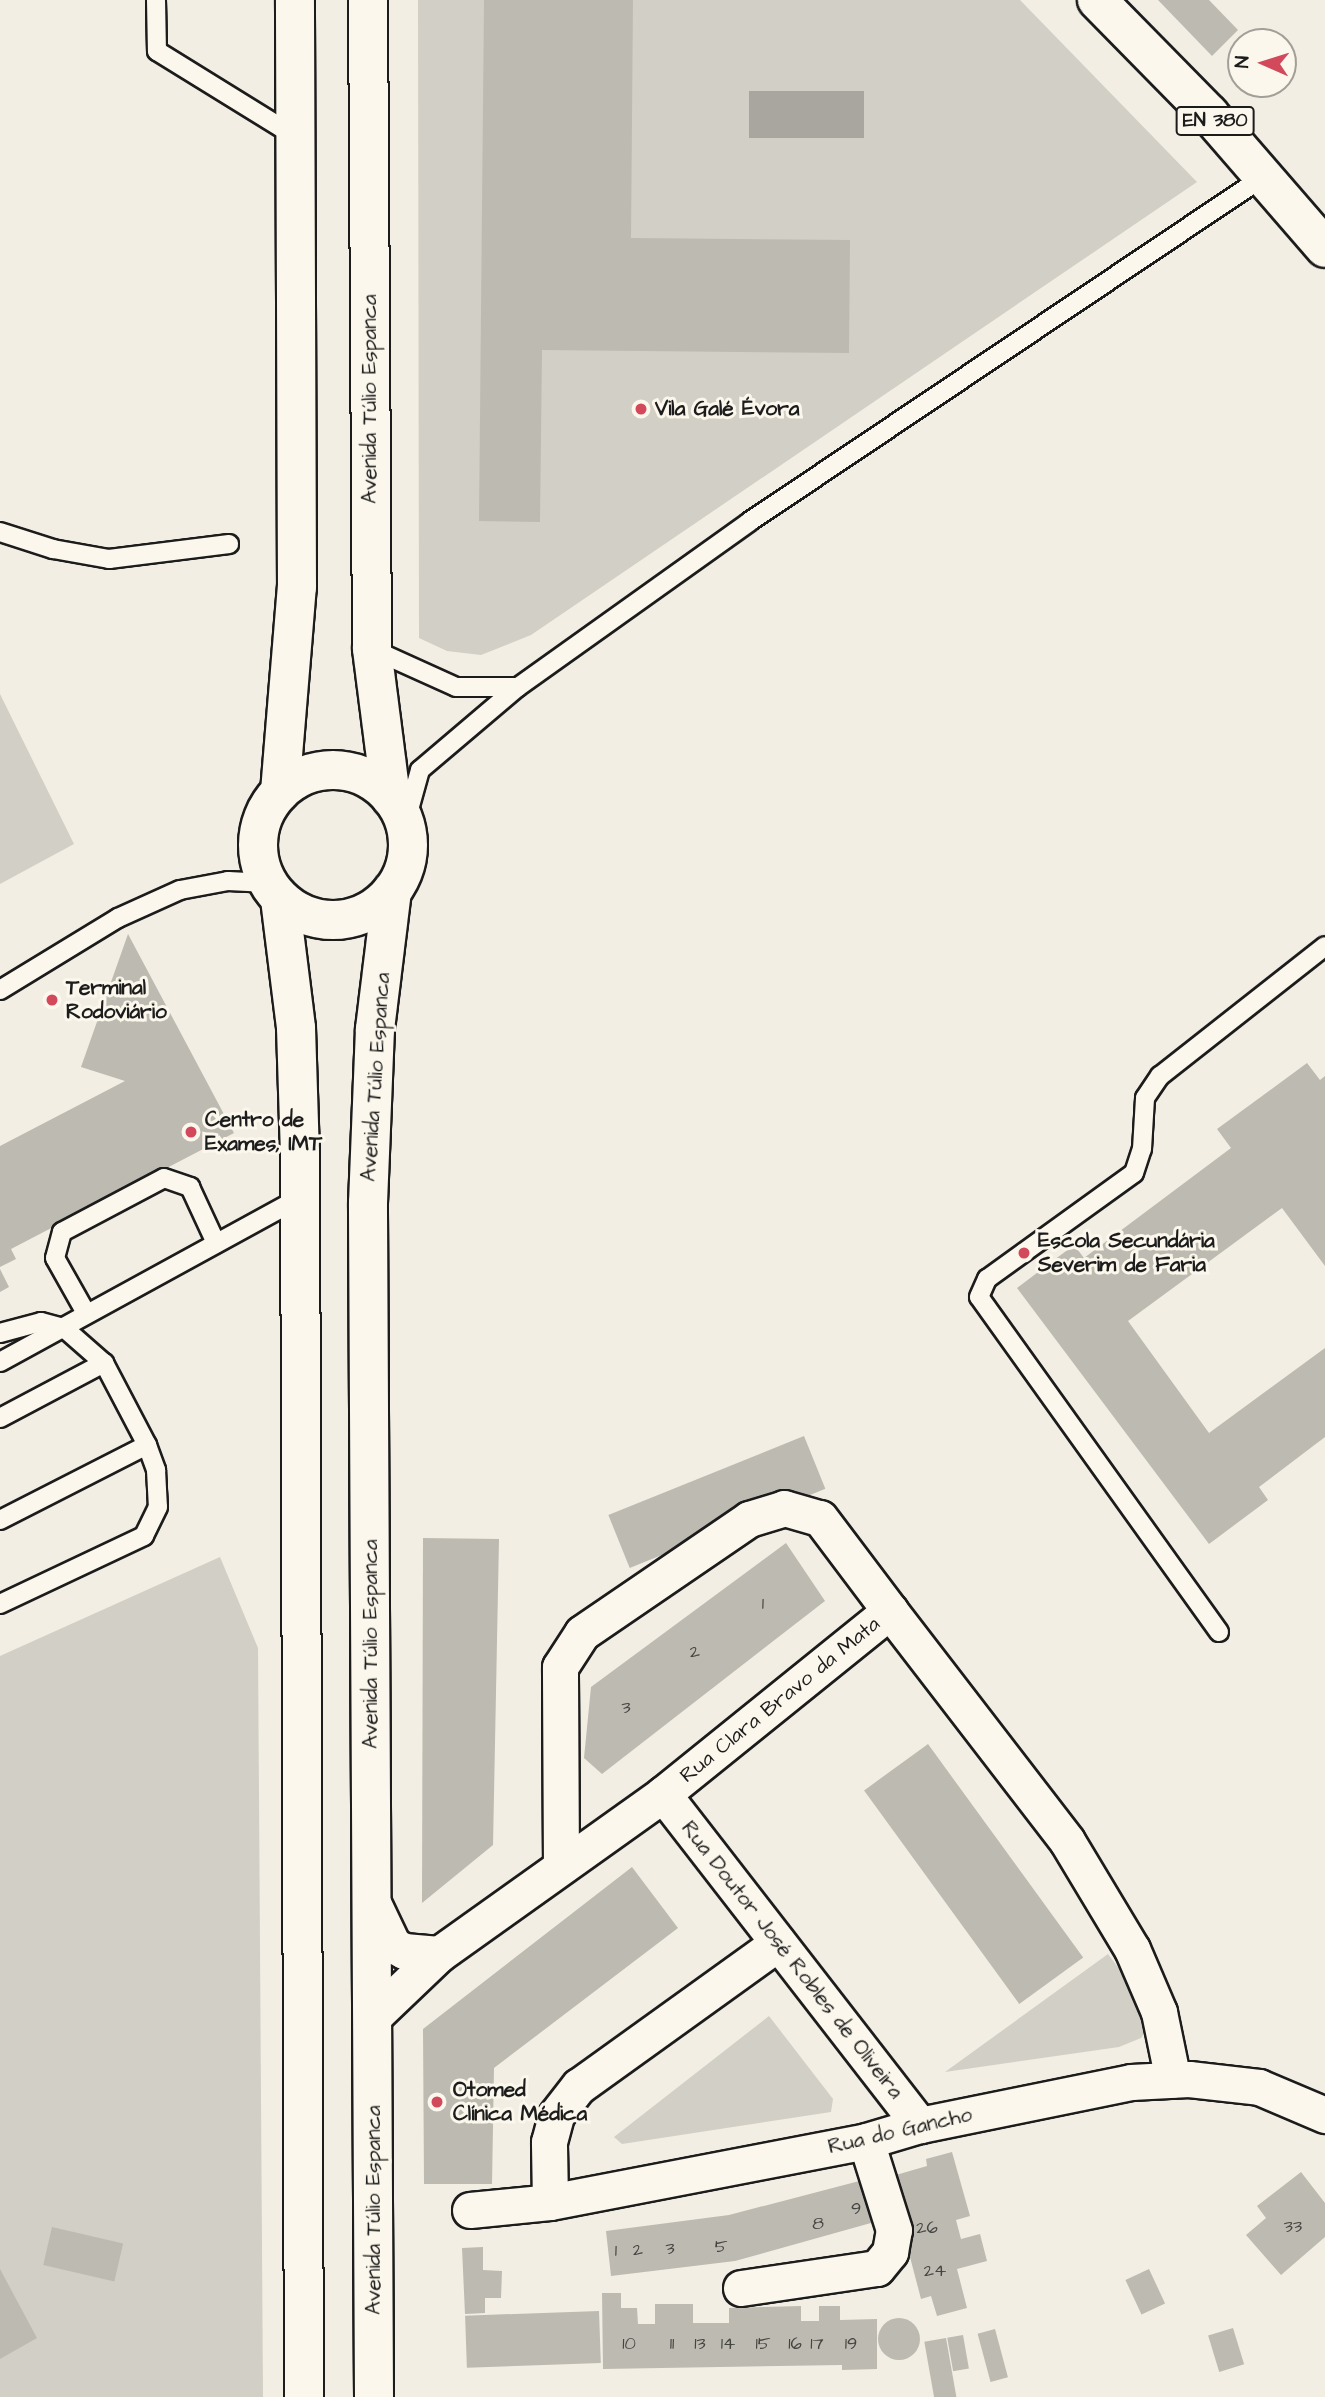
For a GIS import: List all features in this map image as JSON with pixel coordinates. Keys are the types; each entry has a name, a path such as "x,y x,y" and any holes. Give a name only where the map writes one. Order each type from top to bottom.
{"main road":[{"path":"280,792 296,587 292,135 295,0"},
{"name":"Avenida Túlio Espanca","path":"274,891 301,913 326,920 350,918 374,908 392,891 403,871 408,848 398,811 372,649 368,0"},
{"name":"EN 380","path":"1097,0 1263,177 1325,248"},
{"path":"303,2397 300,1198 296,1028 274,891 260,860 258,836 265,812 280,792 300,777 337,771 373,781 398,811"},
{"name":"Avenida Túlio Espanca","path":"374,2397 369,1153 375,1030 392,891"}],"street":[{"path":"561,1866 559,1667 582,1633 749,1519 784,1508 820,1518 890,1612"},
{"name":"Rua Clara Bravo da Mata","path":"374,2016 439,1954 663,1794 890,1612 1067,1841 1132,1949 1159,2012 1173,2080"},
{"name":"Rua Doutor José Robles de Oliveira","path":"663,1794 920,2125"},
{"path":"373,1903 393,1945 404,1951 439,1954"},
{"path":"550,2202 550,2142 556,2115 579,2086 778,1943"},
{"name":"Rua do Gancho","path":"470,2210 550,2202 866,2141 920,2125 1072,2092 1173,2080 1259,2087 1325,2115"},
{"path":"741,2288 877,2268 890,2252 894,2230 866,2141"}],"lane":[{"path":"156,0 157,51 292,135"},
{"path":"398,811 420,770 518,687 749,522 1263,177"},
{"path":"0,532 53,549 109,559 229,544"},
{"path":"372,649 456,687 518,687"},
{"path":"0,990 118,918 180,890 228,881 274,891"},
{"path":"1219,1632 979,1297 987,1279 1134,1173 1142,1149 1145,1098 1160,1076 1325,946"},
{"path":"86,1313 55,1258 62,1232 164,1178 190,1187 216,1243"},
{"path":"0,1362 300,1198"},
{"path":"0,1333 41,1322 64,1328 104,1363 146,1444 156,1470 158,1507 144,1536 0,1604"},
{"path":"0,1418 104,1363"},
{"path":"0,1520 146,1444"}],"shaded area":[{"name":"Vila Galé Évora","path":"418,0 1020,0 1197,182 531,635 481,655 447,651 419,638"},
{"path":"749,91 864,91 864,138 749,138"},
{"path":"0,694 74,844 0,884"},
{"path":"220,1557 258,1648 263,2397 0,2397 0,1656"},
{"path":"1108,1954 1139,1995 1146,2031 1141,2038 1119,2047 945,2072"},
{"path":"769,2016 833,2099 831,2112 622,2144 614,2137"}],"building":[{"path":"484,0 633,0 631,238 850,240 849,353 542,350 540,522 479,521"},
{"path":"1158,0 1209,0 1236,28 1227,28 1227,41 1212,56"},
{"name":"Terminal Rodoviário","path":"128,934 234,1133 11,1249 16,1259 0,1267 0,1146 125,1081 81,1067"},
{"path":"1307,1063 1320,1080 1325,1076 1325,1266 1282,1208 1128,1321 1209,1433 1325,1348 1325,1437 1259,1487 1268,1500 1209,1544 1017,1288 1074,1245 1084,1258 1231,1148 1217,1129"},
{"path":"0,1269 9,1287 0,1292"},
{"path":"804,1436 825,1489 630,1568 608,1515"},
{"path":"423,1538 499,1539 493,1845 422,1903"},
{"path":"786,1543 825,1601 602,1774 584,1758 591,1687"},
{"path":"928,1744 1083,1958 1019,2004 864,1790"},
{"path":"632,1867 678,1928 494,2068 492,2184 424,2184 423,2029"},
{"path":"952,2152 970,2216 956,2220 961,2239 980,2234 987,2261 957,2269 967,2308 937,2316 931,2296 921,2299 889,2177 927,2166 926,2159"},
{"path":"1301,2172 1325,2203 1325,2237 1281,2275 1246,2235 1266,2218 1257,2206"},
{"path":"867,2179 878,2221 735,2261 611,2276 606,2231 729,2215"},
{"path":"52,2227 123,2243 114,2281 43,2265"},
{"path":"483,2247 483,2270 502,2271 501,2298 485,2298 485,2313 465,2314 462,2248"},
{"path":"0,2269 37,2338 0,2359"},
{"path":"1149,2269 1165,2303 1141,2314 1125,2280"},
{"path":"602,2293 621,2293 621,2308 637,2308 638,2324 655,2324 655,2304 693,2304 693,2323 729,2323 729,2308 801,2306 801,2321 819,2321 819,2306 840,2306 840,2320 877,2319 877,2369 842,2370 842,2365 603,2369"},
{"path":"599,2311 601,2363 467,2368 465,2316"},
{"path":"899,2318 914,2324 920,2339 914,2354 899,2360 884,2354 878,2339 884,2324"},
{"path":"1233,2328 1244,2364 1219,2372 1208,2336"},
{"path":"995,2329 1008,2377 991,2382 978,2334"},
{"path":"963,2335 969,2368 953,2371 947,2338"},
{"path":"946,2338 956,2397 934,2397 924,2342"}],"place":[{"name":"Vila Galé Évora","path":"641,409"},
{"name":"Terminal Rodoviário","path":"52,1000"},
{"name":"Centro de Exames, IMT","path":"191,1132"},
{"name":"Escola Secundária Severim de Faria","path":"1024,1253"},
{"name":"Otomed Clínica Médica","path":"437,2102"}]}
